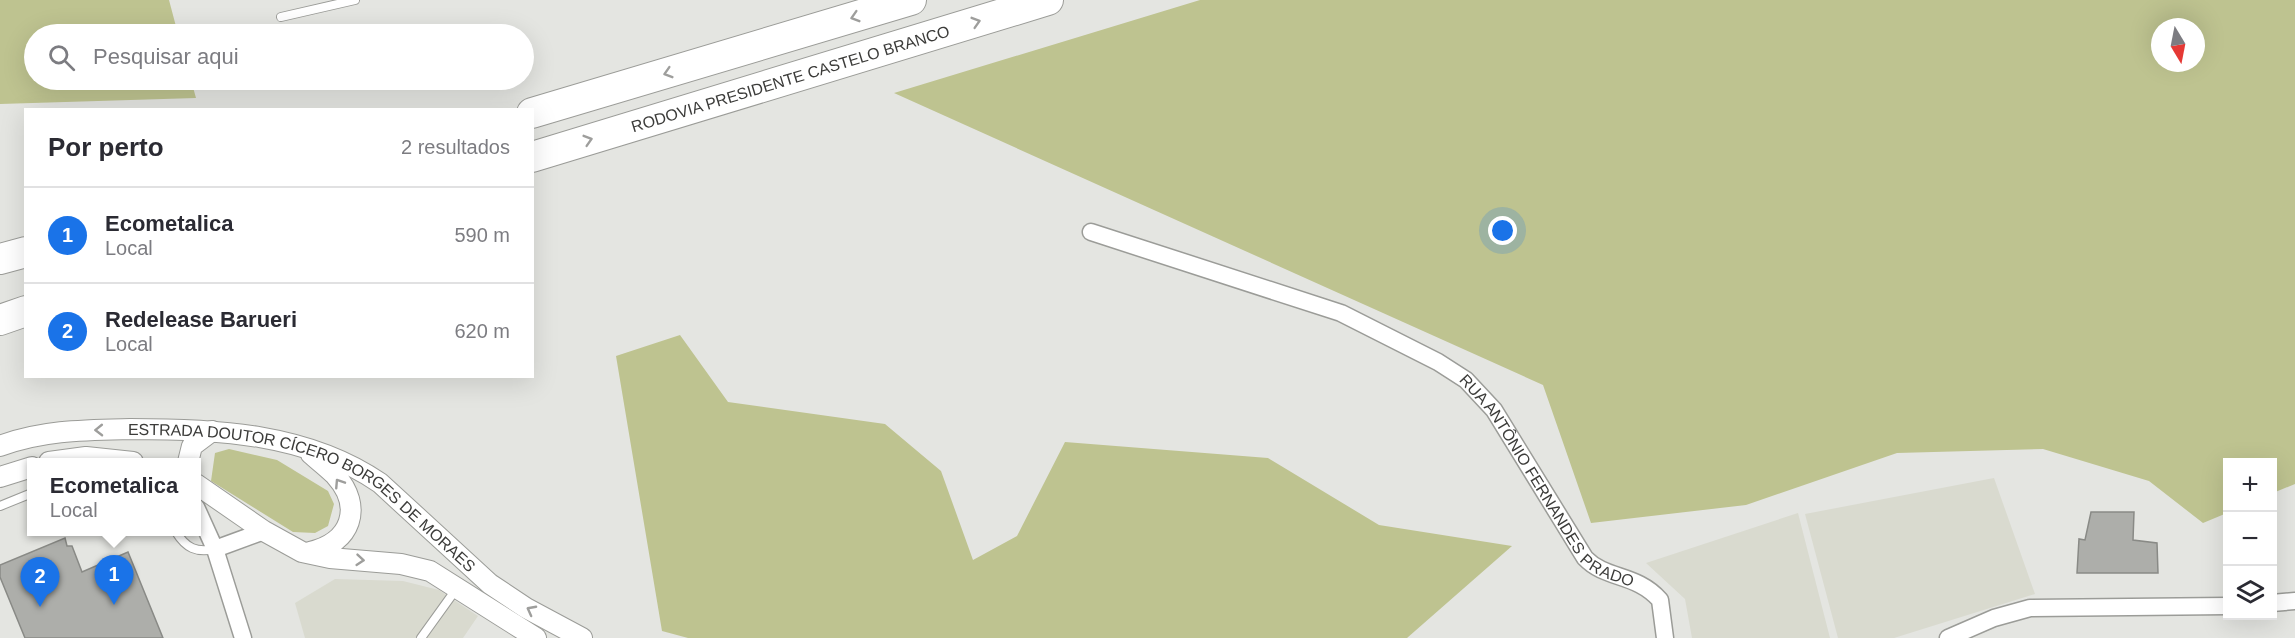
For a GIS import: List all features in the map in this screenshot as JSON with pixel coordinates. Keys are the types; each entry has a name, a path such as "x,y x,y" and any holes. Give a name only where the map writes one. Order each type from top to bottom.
{"highway":[{"path":"534,112 911,0"},
{"name":"RODOVIA PRESIDENTE CASTELO BRANCO","path":"534,156 1048,0"},
{"path":"0,259 24,253"},
{"path":"0,305 24,299"},
{"path":"0,320 24,312"}],"street":[{"name":"RUA ANTÔNIO FERNANDES PRADO","path":"1091,232 1215,274 1290,294 1341,313 1438,362 1479,392 1527,460 1585,558 1600,569 1640,583 1660,600 1665,638"},
{"name":"ESTRADA DOUTOR CÍCERO BORGES DE MORAES","path":"0,446 33,436 66,431 212,431 248,433 329,456 362,471 380,483 490,584 526,608 582,638"},
{"path":"189,458 192,446 212,431"},
{"path":"304,553 331,546 339,539 350,520 351,511 336,476 306,450"},
{"name":"ESTRADA DOUTOR CÍCERO BORGES DE MORAES","path":"79,458 95,458"},
{"path":"0,477 27,469"},
{"name":"ESTRADA DOUTOR CÍCERO BORGES DE MORAES","path":"201,487 264,531 304,553 401,564 430,571 536,638"},
{"path":"201,518 215,549 243,638"},
{"path":"215,549 264,531"},
{"path":"2277,603 2295,601"},
{"path":"1948,638 1994,618 2030,608 2223,606"}],"lane":[{"path":"281,17 355,0"},
{"path":"0,506 27,494"},
{"path":"180,536 190,549 202,552 215,549"},
{"path":"422,638 458,587"}],"shaded area":[{"path":"1994,478 2035,594 1894,638 1838,638 1805,514"},
{"path":"1798,513 1830,638 1692,638 1685,599 1646,563"},
{"path":"335,579 403,581 439,590 478,616 463,638 305,638 295,603"}],"green space":[{"path":"0,0 169,0 175,24 24,24 24,90 194,90 196,98 0,104"},
{"path":"1200,0 2295,0 2295,484 2277,491 2277,458 2223,458 2223,515 2203,523 2149,481 2043,449 1897,453 1746,505 1591,523 1543,385 894,93"},
{"path":"680,335 728,402 885,424 941,471 973,560 1017,536 1065,442 1268,458 1379,525 1512,546 1407,638 688,638 662,631 616,356"},
{"path":"229,449 277,460 328,491 334,504 328,526 315,533 293,532 211,481 215,453"}],"building":[{"path":"2091,512 2134,512 2133,540 2157,543 2158,573 2077,573 2079,539 2085,540"},
{"path":"65,538 67,546 72,546 82,572 128,552 163,638 25,638 0,577 0,565"}],"place":[{"name":"Ecometalica","path":"114,605"},
{"name":"Redelease Barueri","path":"40,607"}]}
